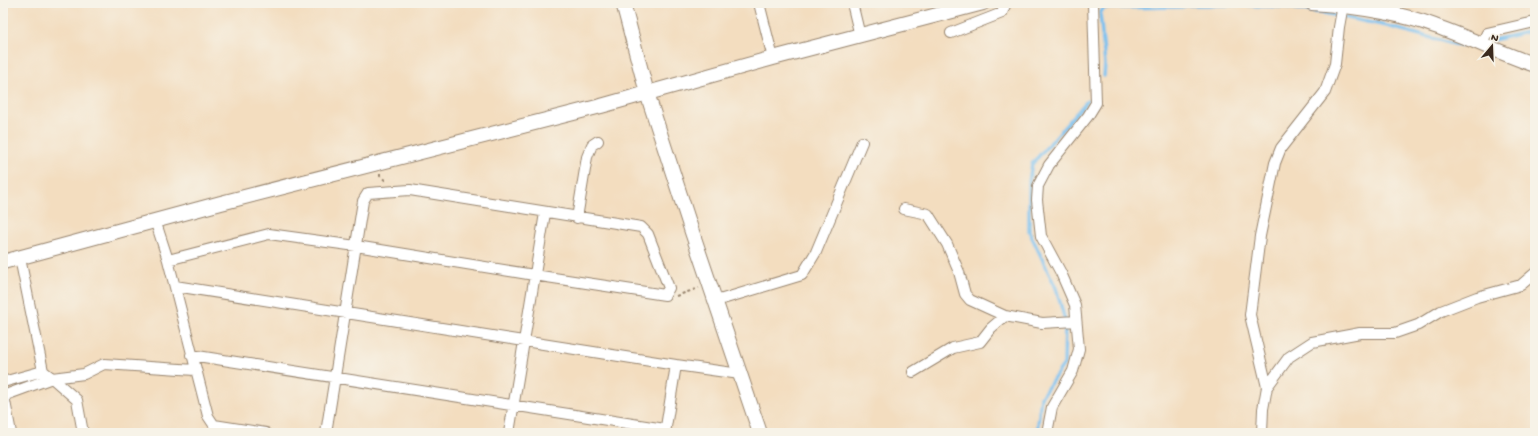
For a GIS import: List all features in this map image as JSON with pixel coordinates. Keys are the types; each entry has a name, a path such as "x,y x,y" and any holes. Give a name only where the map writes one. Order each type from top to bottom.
{"street":[{"path":"623,3 648,93 760,433"},
{"path":"759,3 773,58"},
{"path":"852,3 860,36"},
{"path":"3,262 155,220 648,93 773,58 983,3"},
{"path":"951,33 1002,13 1006,3"},
{"path":"1047,433 1052,407 1073,371 1079,349 1075,305 1061,273 1041,236 1037,200 1038,186 1049,165 1088,116 1096,103 1093,3"},
{"path":"1312,3 1414,19 1436,26 1535,65"},
{"path":"1262,433 1263,409 1267,387 1250,314 1260,236 1274,163 1282,148 1325,92 1335,64 1339,24 1343,7"},
{"path":"1481,45 1487,33 1535,22"},
{"path":"577,218 586,157 592,146 598,141"},
{"path":"716,301 802,275 816,252 862,142"},
{"path":"168,260 269,234 356,246 665,295 669,288 648,234 640,227 410,190 368,193 363,201 356,246 345,313 335,378 326,433"},
{"path":"904,209 928,214 947,244 959,272 964,294 970,300 1005,316 1042,323 1076,321"},
{"path":"509,433 545,212"},
{"path":"155,220 168,260 191,355 208,416 214,425 266,433"},
{"path":"20,258 43,371 77,400 83,433"},
{"path":"1267,387 1289,357 1312,342 1360,333 1395,333 1418,325 1441,311 1455,305 1477,297 1521,285 1535,273"},
{"path":"175,286 740,374"},
{"path":"913,372 953,348 980,342 991,328 1005,316"},
{"path":"191,355 514,405 665,431 676,365"},
{"path":"11,433 4,396 52,378 84,374 104,364 195,370"},
{"path":"3,382 43,371"}],"path":[{"path":"380,163 380,176 401,191"},
{"path":"665,295 677,296 710,285"}],"waterway":[{"path":"1104,76 1105,64 1100,13 1104,8 1182,7 1187,5 1286,7 1387,26 1461,46"},
{"path":"1493,40 1535,30"},
{"path":"1037,433 1041,397 1064,364 1065,320 1056,288 1029,231 1029,181 1032,164 1087,101"}]}
